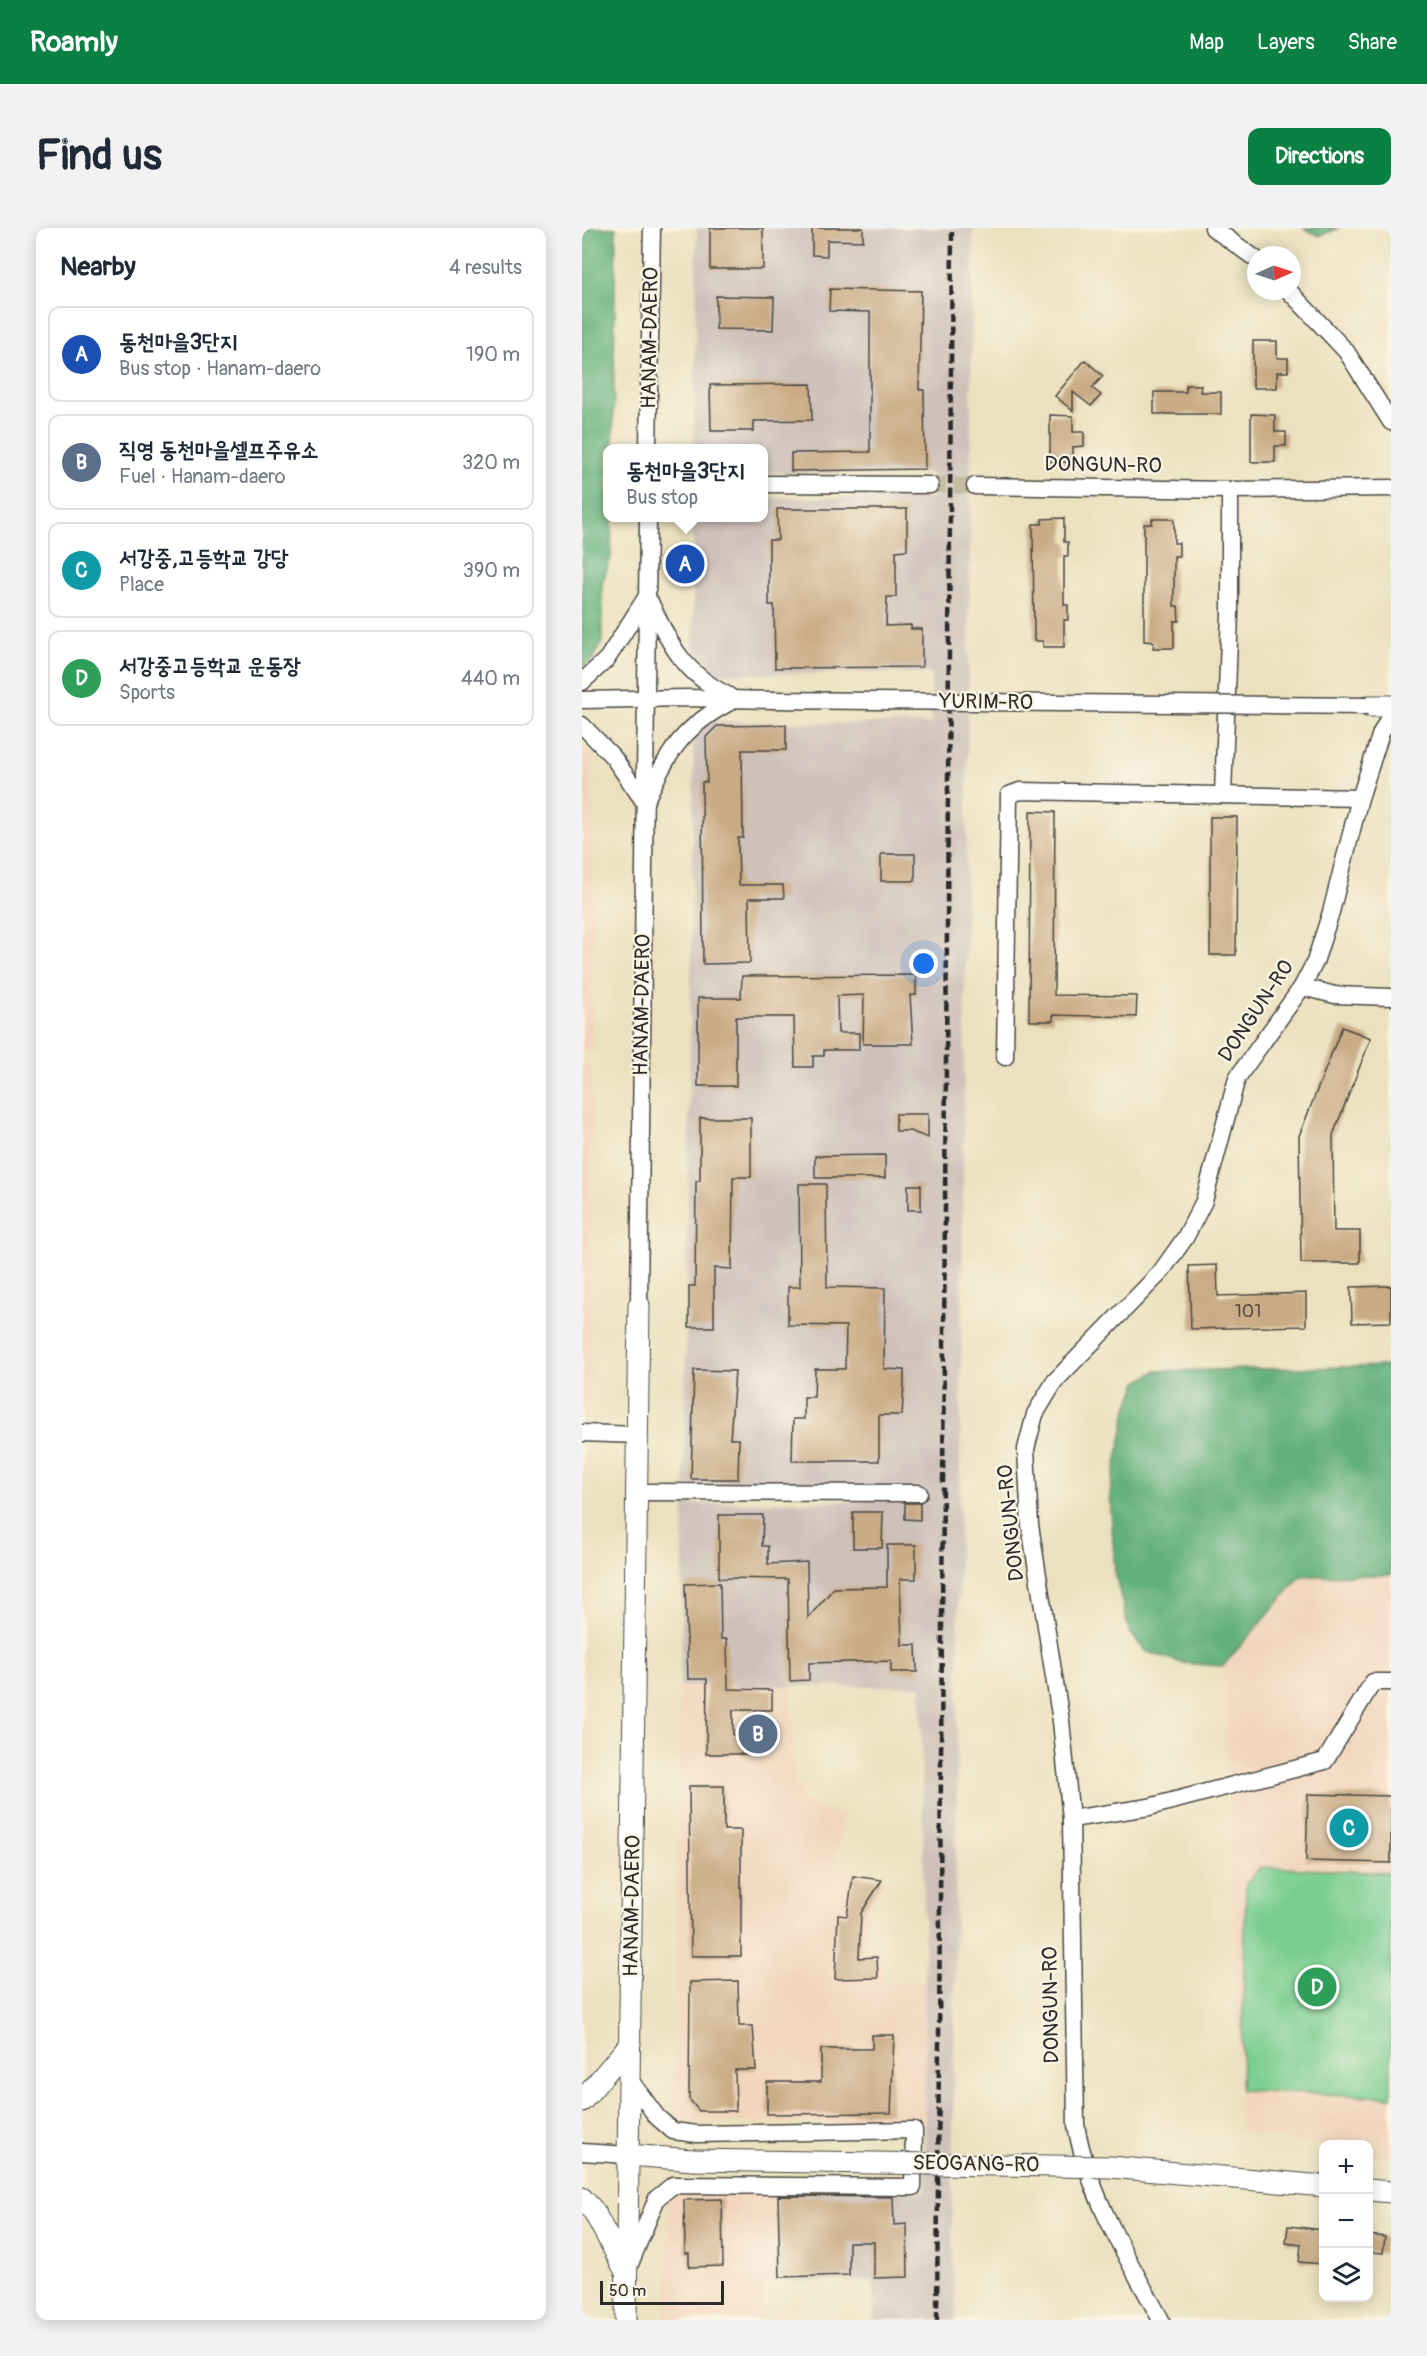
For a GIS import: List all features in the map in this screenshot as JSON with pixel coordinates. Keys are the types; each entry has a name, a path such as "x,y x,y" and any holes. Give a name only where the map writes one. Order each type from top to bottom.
{"main road":[{"name":"YURIM-RO","path":"1368,706 1391,706"},
{"name":"HANAM-DAERO","path":"626,2320 639,1305"},
{"path":"582,2101 630,2044"},
{"name":"SEOGANG-RO","path":"628,2155 693,2160 1110,2167 1319,2186"},
{"path":"1373,2190 1391,2192"},
{"path":"582,2198 593,2210 627,2274"}],"street":[{"name":"HANAM-DAERO","path":"648,444 652,228"},
{"path":"1213,228 1247,253"},
{"path":"1298,300 1346,351 1391,422"},
{"path":"768,484 930,485"},
{"name":"DONGUN-RO","path":"975,486 1230,490 1391,488"},
{"path":"1223,794 1230,614 1230,490"},
{"name":"HANAM-DAERO","path":"639,1305 648,522"},
{"path":"582,682 607,659 647,595"},
{"path":"647,595 671,646 688,669 708,686 735,699"},
{"path":"645,803 665,758 676,741 693,724 735,699"},
{"name":"YURIM-RO","path":"582,700 735,699 1368,706"},
{"name":"DONGUN-RO","path":"1161,2320 1102,2207 1079,2144 1074,2113 1071,1819 1061,1721 1030,1526 1026,1449 1035,1414 1055,1381 1160,1273 1185,1238 1204,1201 1216,1167 1238,1078 1302,987 1315,962 1331,912 1360,798 1381,733 1391,714"},
{"path":"582,725 613,757 645,803"},
{"path":"1005,1057 1009,795 1020,791 1360,798"},
{"path":"1302,987 1335,995 1391,997"},
{"path":"582,1433 638,1435"},
{"path":"638,1492 919,1493"},
{"path":"1071,1819 1149,1807 1325,1761 1373,1682 1391,1682"},
{"path":"627,2274 657,2198 673,2185 914,2187 914,2130 697,2134 673,2131 657,2117 630,2080"},
{"path":"582,2152 628,2155"}],"shaded area":[{"path":"697,228 973,228 952,2240 956,2320 874,2320 873,2281 778,2281 775,2191 925,2191 921,1686 680,1686 684,1504 861,1501 861,1485 684,1486 694,736 708,722 931,724 931,673 715,674 693,648 693,522 768,522 768,498 931,498 932,473 768,473 768,444 694,444"},
{"path":"582,745 593,758 592,1052 582,1052"},
{"path":"582,1066 592,1066 590,1400 582,1406"},
{"path":"582,1473 584,1475 582,1685"},
{"path":"1391,1575 1391,2158 1373,2155 1373,2140 1319,2140 1319,2145 1241,2132 1223,1666 1301,1576"},
{"path":"680,1686 793,1686 794,1781 805,1786 802,1801 845,1815 833,1868 886,1880 867,1916 862,1953 882,1953 883,1983 925,1982 925,2121 690,2123 674,2111"},
{"path":"775,2191 778,2281 763,2281 764,2320 666,2320 669,2200 679,2193"}],"green space":[{"path":"582,228 616,228 613,444 603,444 603,522 612,522 611,557 602,584 602,641 594,658 582,669"},
{"path":"1303,228 1339,228 1320,236"},
{"path":"1391,1366 1391,1575 1301,1576 1223,1666 1182,1663 1145,1651 1129,1631 1115,1573 1110,1494 1127,1409 1138,1382 1156,1371"},
{"path":"1260,1867 1391,1873 1391,2097 1241,2090 1246,1884"}],"building":[{"path":"710,228 763,228 763,269 710,269"},
{"path":"812,228 863,228 863,241 827,240 827,256 812,255"},
{"path":"830,289 921,291 919,390 924,390 925,469 791,471 791,453 870,452 870,312 829,311"},
{"path":"716,296 774,297 773,330 716,329"},
{"path":"1253,341 1277,341 1277,358 1288,358 1288,372 1277,372 1277,388 1253,388"},
{"path":"1085,360 1103,376 1092,388 1101,395 1091,406 1073,392 1073,411 1055,396"},
{"path":"811,384 812,420 754,421 754,431 711,431 710,385"},
{"path":"1186,385 1201,385 1200,392 1221,392 1221,414 1154,414 1154,392 1186,392"},
{"path":"1251,414 1275,415 1275,432 1286,432 1286,446 1275,446 1275,462 1251,462"},
{"path":"1050,415 1073,416 1073,432 1084,432 1084,446 1073,447 1073,462 1050,462"},
{"path":"777,509 907,509 907,550 896,551 896,597 887,597 886,626 911,625 911,629 922,629 922,667 775,668 774,605 769,605 769,540 778,540"},
{"path":"1064,518 1064,542 1068,542 1068,556 1064,556 1064,605 1068,605 1068,620 1064,620 1064,647 1043,647 1043,641 1034,641 1033,524 1042,524 1042,519"},
{"path":"1152,519 1174,519 1174,543 1179,543 1179,556 1174,556 1174,606 1178,606 1179,621 1174,621 1174,648 1153,648 1154,642 1144,641 1144,524 1152,524"},
{"path":"786,725 786,750 742,750 743,838 738,838 739,885 783,885 784,898 749,898 750,963 703,964 702,782 707,782 706,737 717,726"},
{"path":"1030,811 1055,812 1054,995 1137,996 1136,1017 1053,1015 1053,1021 1029,1021"},
{"path":"1210,817 1237,817 1236,955 1210,955"},
{"path":"881,854 915,854 915,881 881,881"},
{"path":"916,975 916,995 910,995 913,1044 863,1044 864,995 837,996 838,1033 859,1033 859,1050 824,1050 824,1056 813,1056 813,1067 795,1067 794,1017 736,1017 736,1086 698,1086 698,998 741,998 742,976"},
{"path":"1342,1027 1371,1038 1333,1135 1334,1231 1360,1231 1360,1263 1301,1263 1299,1136"},
{"path":"896,1114 928,1114 928,1138 910,1131 896,1131"},
{"path":"700,1118 751,1118 751,1177 733,1177 732,1269 714,1268 714,1327 689,1327 689,1286 695,1286 696,1181 700,1181"},
{"path":"885,1155 885,1178 815,1178 815,1156"},
{"path":"799,1184 826,1184 827,1287 885,1288 884,1369 904,1370 904,1383 902,1415 879,1415 879,1461 792,1461 793,1419 804,1419 804,1397 814,1397 815,1369 845,1369 846,1326 788,1325 788,1287 800,1287"},
{"path":"908,1185 921,1185 921,1210 908,1210"},
{"path":"1217,1265 1218,1296 1306,1293 1306,1326 1191,1329 1189,1266"},
{"path":"1391,1286 1391,1322 1352,1323 1351,1287"},
{"path":"694,1370 735,1371 730,1439 739,1439 738,1479 691,1479"},
{"path":"905,1503 920,1503 920,1520 905,1519"},
{"path":"853,1512 883,1512 882,1548 853,1548"},
{"path":"719,1515 763,1515 762,1546 768,1546 768,1564 807,1562 808,1618 834,1588 887,1587 887,1545 916,1545 916,1579 900,1579 902,1645 916,1645 917,1672 891,1672 891,1661 809,1663 809,1680 790,1681 788,1579 719,1578"},
{"path":"720,1583 721,1639 727,1639 728,1689 772,1690 772,1710 733,1710 733,1735 758,1735 759,1754 706,1754 707,1679 688,1679 685,1584"},
{"path":"689,1786 724,1786 724,1830 741,1830 741,1956 691,1956"},
{"path":"1308,1794 1391,1796 1391,1863 1306,1861"},
{"path":"853,1876 882,1880 861,1913 859,1958 877,1957 878,1978 835,1979 838,1915 847,1916"},
{"path":"738,1981 739,2026 753,2026 756,2070 735,2070 736,2111 699,2111 689,2099 690,1982"},
{"path":"872,2035 894,2035 891,2113 767,2114 767,2082 821,2082 821,2049 872,2049"},
{"path":"778,2196 893,2197 894,2225 907,2224 908,2277 874,2278 874,2242 849,2242 849,2275 780,2277"},
{"path":"722,2199 723,2266 689,2267 689,2253 685,2253 684,2200"},
{"path":"1288,2226 1319,2230 1319,2264 1299,2262 1301,2245 1286,2243"},
{"path":"1373,2236 1385,2237 1383,2253 1373,2252"}],"tunnel":[{"path":"930,485 975,486"}],"railway":[{"path":"937,2320 952,228"}],"place":[{"name":"동천마을3단지","path":"685,564"},
{"name":"직영 동천마을셀프주유소","path":"758,1734"},
{"name":"서강중,고등학교 강당","path":"1349,1828"},
{"name":"서강중고등학교 운동장","path":"1317,1987"}]}
